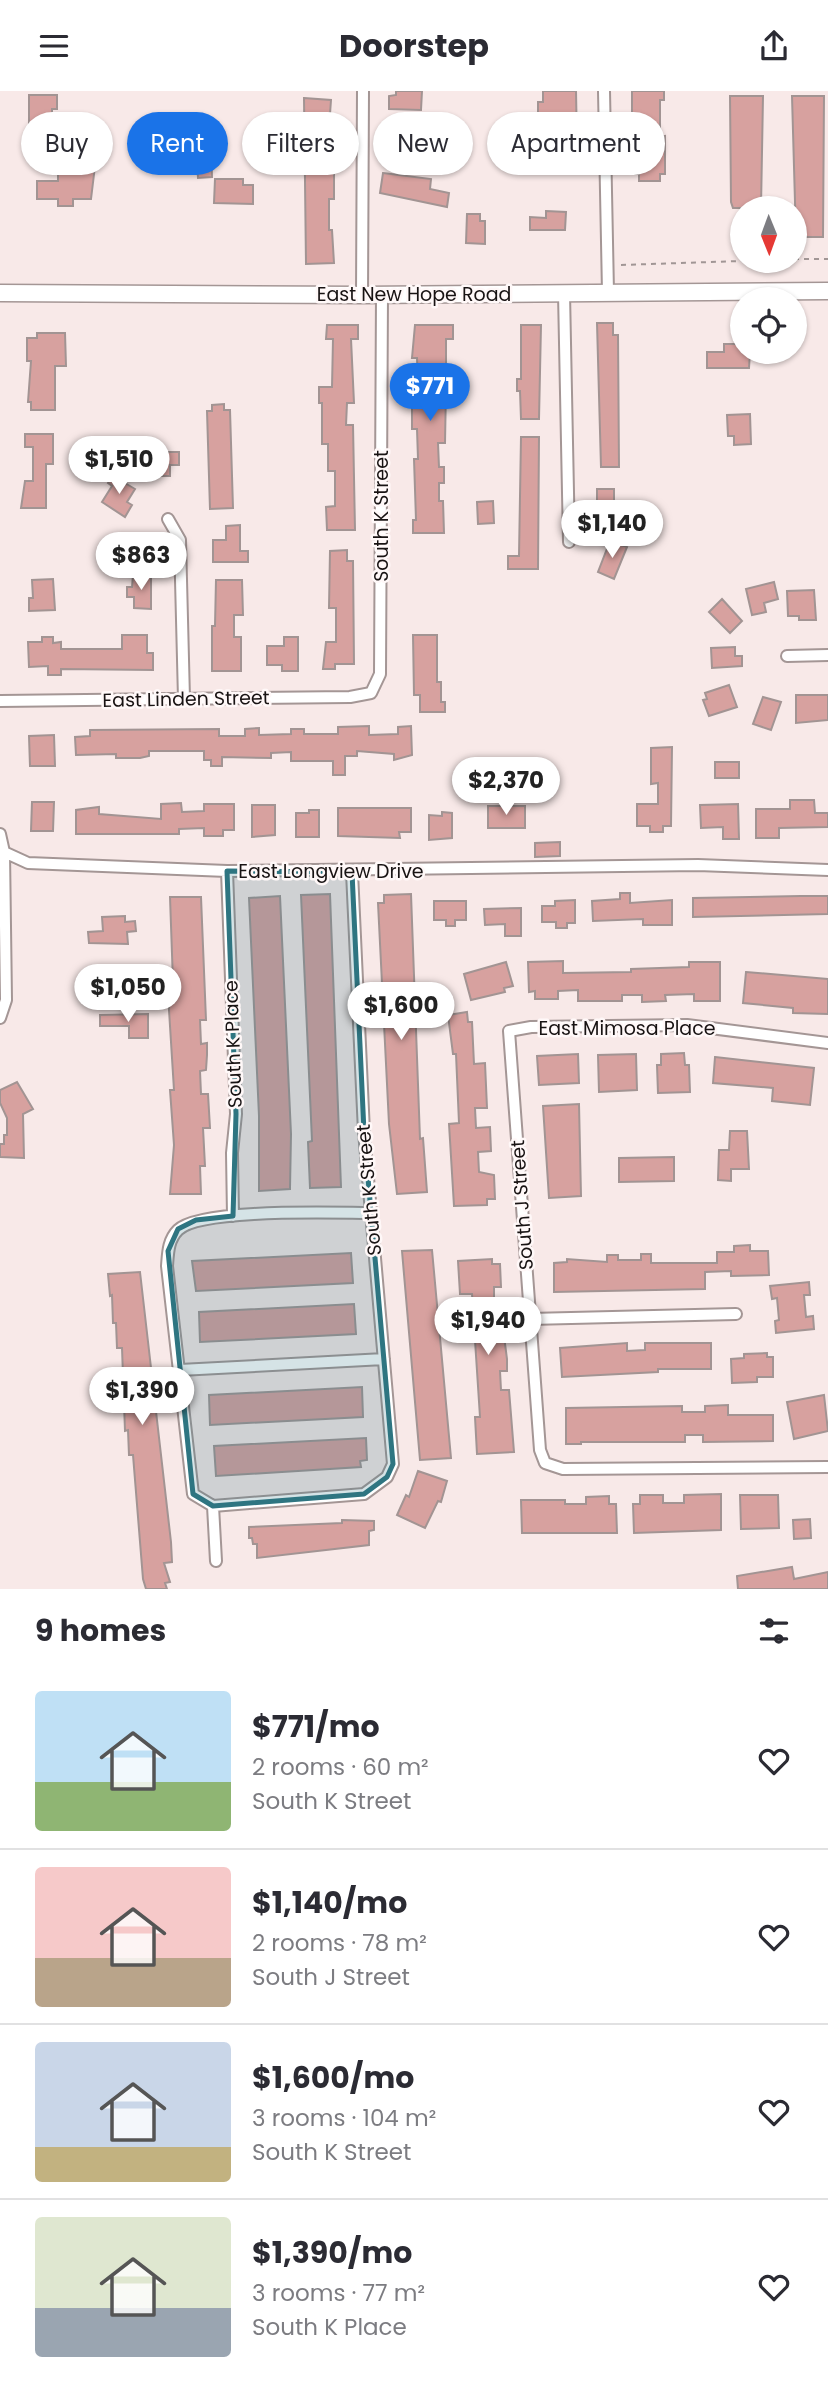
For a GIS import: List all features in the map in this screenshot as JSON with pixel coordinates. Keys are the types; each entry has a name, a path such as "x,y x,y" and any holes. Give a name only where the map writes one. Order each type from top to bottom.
{"street":[{"path":"362,295 363,91"},
{"path":"604,91 608,292"},
{"name":"East New Hope Road","path":"0,293 382,295 828,291"},
{"path":"564,293 569,542"},
{"name":"South K Street","path":"371,693 380,674 382,295"},
{"path":"168,519 180,540 184,699"},
{"path":"787,656 828,655"},
{"name":"East Linden Street","path":"0,701 350,697 371,693"},
{"path":"0,834 4,852 6,1000 0,1018"},
{"name":"East Longview Drive","path":"4,852 28,863 226,871 352,872 698,865 828,870"},
{"name":"South K Place","path":"226,871 236,1114 232,1153 233,1216"},
{"name":"South K Street","path":"212,1506 364,1494 387,1477 393,1464 370,1213 352,872"},
{"name":"East Mimosa Place","path":"509,1031 531,1027 687,1025 828,1043"},
{"name":"South J Street","path":"509,1031 540,1450 545,1463 563,1469 828,1467"},
{"path":"216,1562 212,1506 193,1494 167,1266 170,1242 178,1229 196,1220 233,1216 370,1213"},
{"path":"530,1319 736,1314"},
{"path":"180,1370 384,1359"}],"path":[{"path":"807,259 828,259"},
{"path":"615,265 730,261"}],"highlighted area":[{"path":"227,871 352,872 364,1132 393,1464 387,1477 364,1494 213,1506 193,1494 168,1251 178,1229 196,1220 233,1216 236,1114"}],"building":[{"path":"396,91 422,91 421,110 389,109 389,96 396,95"},
{"path":"543,91 576,91 576,112 538,112 538,102 543,102"},
{"path":"632,91 664,91 664,100 660,100 660,112 632,112"},
{"path":"29,95 57,95 57,109 52,109 52,112 29,112"},
{"path":"730,96 763,96 761,196 731,196"},
{"path":"792,96 824,96 823,237 807,237 807,196 795,196"},
{"path":"304,98 331,100 330,112 304,112"},
{"path":"58,175 94,175 91,199 73,199 73,206 58,206 58,199 37,199 37,181 58,181"},
{"path":"198,175 212,175 212,177 198,178"},
{"path":"305,175 334,175 334,199 329,199 329,230 332,230 334,263 306,264"},
{"path":"383,175 399,175 431,179 430,189 449,193 447,207 380,193"},
{"path":"639,175 660,175 660,181 639,181"},
{"path":"215,179 243,179 243,185 253,185 253,204 214,203"},
{"path":"546,211 566,212 565,230 530,230 530,217 546,218"},
{"path":"467,214 480,214 480,221 485,221 485,244 466,243"},
{"path":"597,323 613,323 613,335 618,335 619,467 601,467"},
{"path":"327,325 358,325 358,339 351,339 354,403 347,403 346,425 353,425 355,530 327,530 326,507 335,506 335,471 328,471 328,444 322,444 322,403 319,403 319,387 332,387 333,339 326,339"},
{"path":"415,325 453,325 453,339 446,339 446,373 452,373 452,388 446,388 445,443 438,443 439,467 444,467 444,483 439,483 439,501 443,501 444,533 413,533 413,520 416,520 414,459 418,459 417,429 412,429 412,387 418,387 417,358 412,358"},
{"path":"521,325 541,325 539,419 521,419 517,379 521,379"},
{"path":"37,333 65,333 66,366 55,366 55,410 31,410 31,402 28,402 31,361 27,361 27,338 37,338"},
{"path":"724,344 730,344 730,364 749,364 749,368 707,368 707,352 724,352"},
{"path":"224,404 224,410 230,410 233,508 210,509 207,411 212,411 212,405"},
{"path":"750,414 751,444 734,445 734,436 728,436 727,415"},
{"path":"25,434 53,434 53,464 46,464 46,508 21,508 25,481 33,481 33,447 25,447"},
{"path":"521,437 539,437 538,569 508,569 508,556 519,556"},
{"path":"138,452 179,452 179,465 170,465 170,476 151,476 151,471 138,471"},
{"path":"113,476 135,489 127,502 132,505 125,517 102,502 112,486 108,483"},
{"path":"597,489 614,489 614,521 597,521"},
{"path":"493,501 494,523 478,524 477,502"},
{"path":"240,525 240,551 248,551 248,562 213,562 213,540 226,540 226,526"},
{"path":"113,534 135,534 139,563 113,563"},
{"path":"610,541 627,547 614,579 598,572"},
{"path":"347,550 347,561 353,561 354,664 335,664 335,669 323,669 326,642 336,642 336,608 329,608 330,551"},
{"path":"133,575 151,575 151,609 134,608 134,597 127,597 127,587 132,587"},
{"path":"53,579 55,610 29,611 29,598 33,598 32,580"},
{"path":"216,580 242,580 243,615 234,615 234,637 241,637 241,671 212,671"},
{"path":"774,582 778,599 764,603 766,612 752,615 746,589"},
{"path":"814,590 816,620 799,620 799,616 788,616 787,591"},
{"path":"722,599 742,621 730,633 709,612"},
{"path":"122,635 147,635 147,653 153,653 153,670 61,669 61,675 48,675 48,666 29,667 28,642 42,642 42,637 53,637 53,643 61,642 61,649 122,649"},
{"path":"413,635 437,635 437,682 441,682 441,702 445,702 445,712 420,712 420,695 414,695"},
{"path":"284,637 298,637 298,671 282,671 282,665 267,665 267,646 284,646"},
{"path":"735,647 735,656 742,656 742,666 712,668 711,648"},
{"path":"729,685 737,707 709,716 703,700 707,699 705,693"},
{"path":"796,695 828,695 828,720 796,723"},
{"path":"763,697 781,702 771,730 753,724"},
{"path":"369,726 369,735 398,734 398,727 411,726 412,755 394,760 394,754 357,751 357,756 345,756 345,775 333,775 333,761 291,761 291,752 271,753 271,758 222,757 222,766 211,766 211,760 204,760 204,751 149,751 149,756 140,758 116,758 116,754 76,755 75,737 90,736 90,730 219,729 219,736 245,736 245,729 259,728 259,735 291,734 291,729 304,729 304,734 338,734 338,727"},
{"path":"54,735 55,766 30,766 29,736"},
{"path":"672,747 671,826 663,826 663,832 650,832 650,826 637,826 637,804 658,804 658,783 651,784 651,748"},
{"path":"715,762 739,762 739,778 715,778"},
{"path":"790,800 814,800 815,813 828,813 828,827 779,828 779,838 756,838 756,809 790,809"},
{"path":"32,802 54,802 53,831 31,831"},
{"path":"181,803 182,812 204,811 204,804 234,804 234,830 223,830 223,836 204,836 204,828 179,829 179,834 76,834 76,810 99,807 99,814 161,819 161,804"},
{"path":"738,804 739,839 723,839 723,827 701,828 700,805"},
{"path":"252,805 275,805 275,835 252,837"},
{"path":"488,806 525,806 525,828 488,828"},
{"path":"338,808 411,808 411,832 399,832 400,838 338,836"},
{"path":"309,810 319,810 319,837 296,837 296,813 309,813"},
{"path":"442,812 452,813 452,838 429,840 429,815 442,816"},
{"path":"560,842 560,856 535,857 535,843"},
{"path":"620,893 630,893 630,903 672,900 672,925 643,925 643,919 593,921 592,901 620,899"},
{"path":"330,894 341,1187 310,1188 308,1142 312,1141 301,895"},
{"path":"411,894 420,1139 423,1138 427,1192 397,1194 389,1124 378,903 384,903 384,895"},
{"path":"280,896 291,1134 290,1189 259,1191 259,1116 249,898"},
{"path":"828,896 828,914 693,917 693,898"},
{"path":"170,897 201,897 206,1020 200,1020 201,1044 207,1043 207,1055 206,1070 200,1071 201,1094 208,1094 210,1128 203,1128 205,1166 200,1166 201,1194 170,1194 174,1145 170,1090 174,1090 169,1010 170,982 173,982"},
{"path":"575,900 575,923 567,923 567,928 556,928 556,922 542,922 542,906 555,906 555,901"},
{"path":"434,901 466,901 466,920 455,920 455,926 446,926 446,920 434,920"},
{"path":"521,908 521,936 505,936 505,924 485,925 484,909"},
{"path":"125,916 125,922 135,921 136,931 127,932 128,944 89,943 88,932 103,931 102,917"},
{"path":"563,961 563,973 631,972 631,969 689,967 689,962 720,962 720,1001 694,1001 694,994 665,995 666,1001 642,1002 642,995 622,995 622,1001 578,1001 578,990 558,991 558,999 535,999 535,991 529,992 528,962"},
{"path":"506,962 513,986 504,988 505,992 471,1000 464,974"},
{"path":"746,972 828,979 828,1014 793,1013 793,1008 743,1003"},
{"path":"467,1012 468,1022 472,1022 474,1064 485,1063 487,1108 475,1108 476,1128 490,1127 491,1151 478,1152 479,1172 494,1175 495,1199 487,1199 487,1205 454,1206 449,1124 459,1123 456,1054 453,1054 448,1015"},
{"path":"148,1014 148,1038 129,1038 129,1026 100,1026 100,1015"},
{"path":"684,1053 685,1065 689,1065 690,1092 658,1093 657,1065 661,1065 661,1054"},
{"path":"578,1054 579,1083 539,1085 537,1056"},
{"path":"636,1054 637,1090 599,1092 598,1055"},
{"path":"715,1057 814,1068 810,1105 772,1101 773,1088 713,1083"},
{"path":"17,1082 33,1109 23,1114 24,1158 0,1157 0,1144 4,1144 4,1135 7,1135 7,1118 0,1103 0,1090"},
{"path":"579,1104 581,1196 549,1198 543,1106"},
{"path":"730,1131 747,1131 749,1169 731,1169 731,1181 718,1180 719,1150 729,1150"},
{"path":"674,1157 674,1181 619,1182 619,1158"},
{"path":"750,1245 750,1251 768,1251 769,1275 731,1276 731,1271 705,1272 705,1289 554,1292 554,1263 567,1262 567,1259 607,1262 607,1255 618,1255 618,1260 641,1260 641,1254 651,1254 651,1263 717,1263 717,1252 734,1252 734,1246"},
{"path":"432,1250 451,1458 420,1460 402,1251"},
{"path":"351,1253 353,1283 196,1291 192,1261"},
{"path":"492,1259 492,1264 500,1264 501,1287 494,1287 494,1306 502,1305 503,1317 496,1318 497,1337 504,1336 507,1359 507,1371 500,1371 501,1390 509,1390 514,1452 477,1454 475,1417 480,1417 472,1294 460,1294 458,1261"},
{"path":"140,1272 171,1542 172,1562 164,1563 170,1582 165,1583 167,1589 146,1589 143,1579 133,1455 129,1455 128,1430 125,1431 122,1348 117,1348 108,1274"},
{"path":"809,1282 810,1295 804,1295 806,1317 813,1316 814,1329 776,1333 775,1321 779,1320 777,1298 772,1299 770,1286"},
{"path":"354,1304 356,1334 200,1342 199,1312"},
{"path":"627,1343 627,1351 645,1350 645,1343 711,1343 711,1369 658,1369 658,1372 562,1377 560,1348"},
{"path":"767,1353 767,1357 773,1357 773,1377 757,1377 757,1382 732,1383 731,1359 744,1358 744,1354"},
{"path":"362,1387 363,1417 210,1425 209,1395"},
{"path":"824,1395 828,1431 794,1439 787,1402"},
{"path":"728,1405 728,1415 773,1415 773,1441 703,1442 703,1435 685,1435 685,1442 566,1444 566,1408 682,1406 682,1412 705,1412 705,1406"},
{"path":"366,1438 367,1460 360,1461 361,1467 216,1476 214,1446"},
{"path":"418,1471 447,1481 441,1502 438,1501 425,1528 397,1515 406,1495 409,1497"},
{"path":"721,1494 721,1530 634,1533 633,1504 640,1504 640,1495 663,1495 663,1503 684,1503 684,1495"},
{"path":"740,1495 778,1495 779,1528 741,1529"},
{"path":"609,1496 609,1504 616,1504 617,1533 522,1533 521,1500 565,1500 565,1504 586,1504 586,1497"},
{"path":"810,1519 811,1538 794,1539 793,1520"},
{"path":"342,1520 374,1521 374,1530 369,1531 369,1545 257,1558 257,1544 253,1544 252,1538 249,1538 249,1527 342,1523"},
{"path":"792,1567 794,1579 828,1572 828,1589 738,1589 737,1576"}]}
